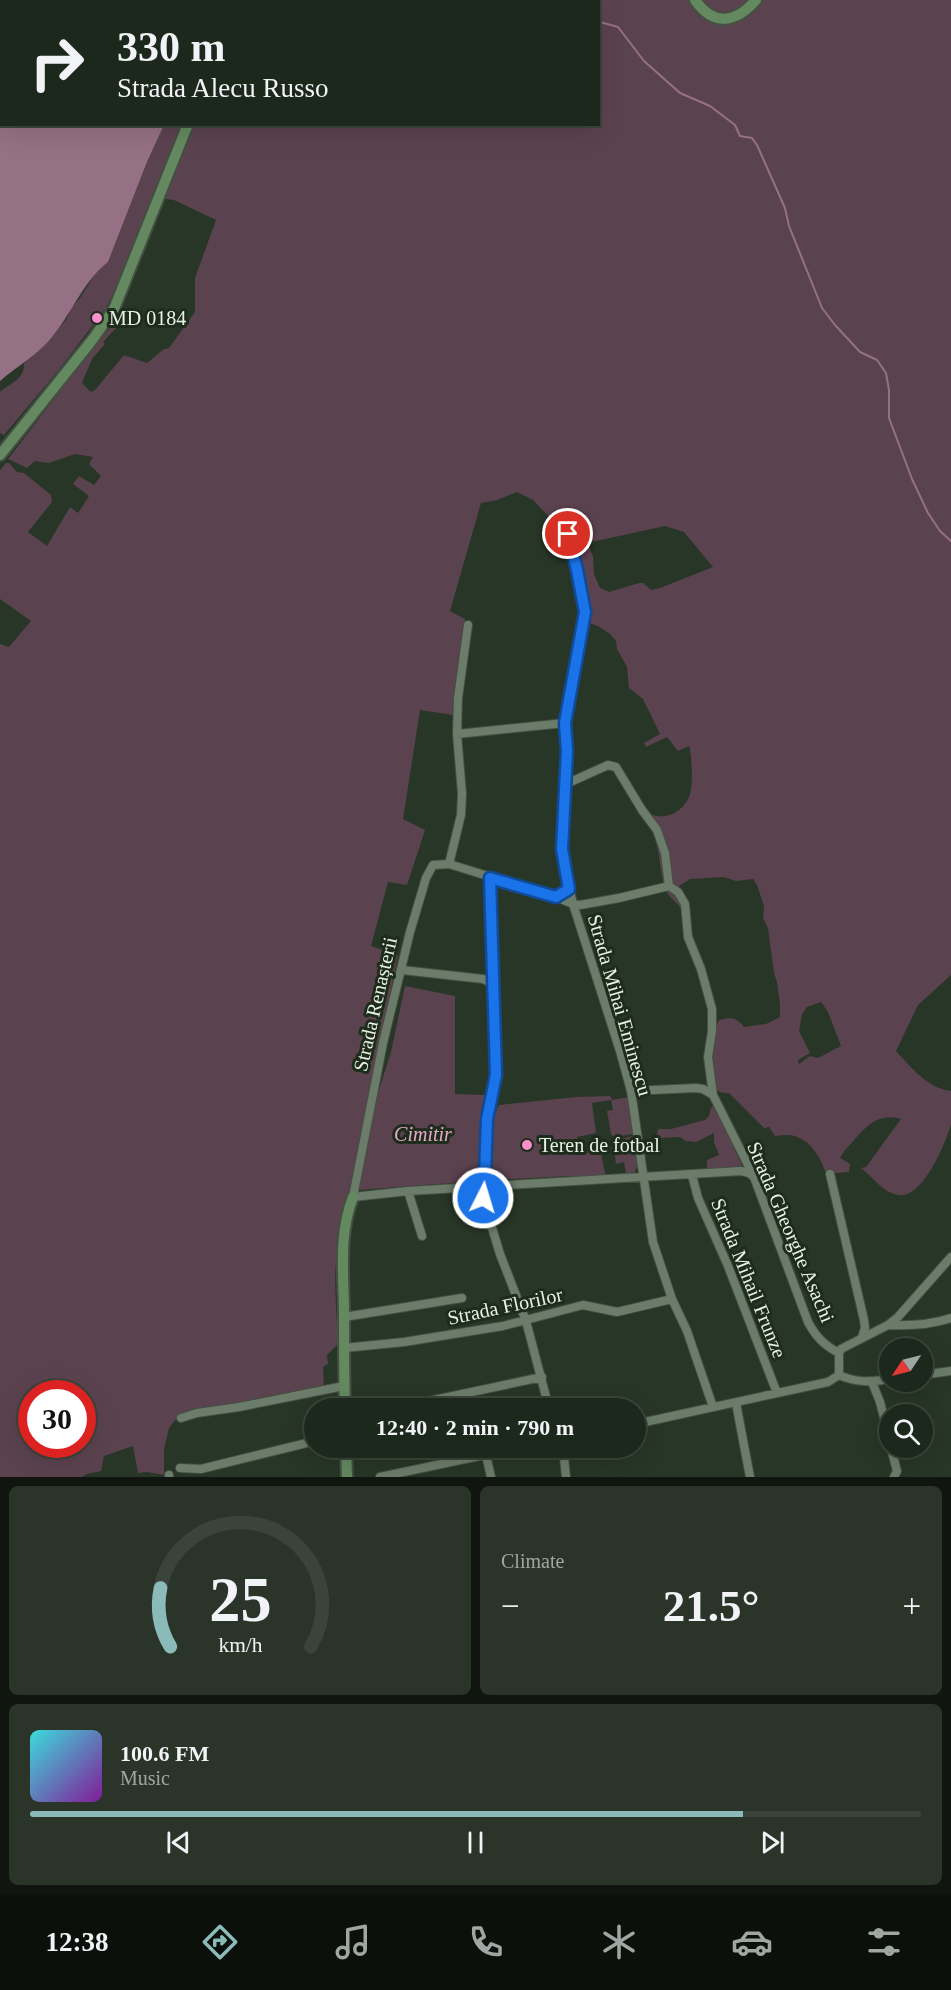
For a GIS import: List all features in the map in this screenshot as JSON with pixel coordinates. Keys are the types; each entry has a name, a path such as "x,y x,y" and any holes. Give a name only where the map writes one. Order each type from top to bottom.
{"main road":[{"path":"695,0 709,16 728,19 742,14 756,0"},
{"path":"0,455 93,339 114,309 187,126"},
{"name":"Strada Renașterii","path":"345,1398 342,1282 344,1232 346,1216 353,1197"},
{"path":"346,1458 347,1477"}],"street":[{"path":"0,444 12,440"},
{"name":"Strada Mihai Eminescu","path":"568,534 585,612 565,723 567,751 562,849 573,904 631,1091 653,1242 713,1407"},
{"path":"468,625 458,698 457,734 462,794 461,815 449,864 573,904 619,898 669,886"},
{"path":"457,734 565,723"},
{"name":"Strada Gheorghe Asachi","path":"566,784 608,765 616,767 657,830 665,853 669,886 678,892 685,904 688,937 701,969 712,1009 712,1031 708,1057 713,1095 754,1177 808,1322 820,1341 839,1353"},
{"name":"Strada Renașterii","path":"353,1197 383,1043 410,932 429,870 433,865 449,864"},
{"path":"490,878 496,1075 487,1119 483,1198 500,1254 526,1321 547,1398"},
{"path":"556,897 569,889"},
{"path":"402,970 483,979 492,983"},
{"path":"631,1091 696,1088 713,1095"},
{"path":"353,1197 408,1191 741,1171 754,1177"},
{"path":"830,1174 866,1328 862,1337"},
{"name":"Strada Mihail Frunze","path":"692,1175 698,1198 728,1266 777,1393"},
{"path":"408,1191 422,1236"},
{"path":"839,1376 839,1353 844,1347 888,1325 898,1317 951,1257"},
{"path":"344,1317 462,1298"},
{"name":"Strada Florilor","path":"344,1348 448,1335 526,1321 583,1305 617,1312 672,1299"},
{"path":"888,1325 913,1326 936,1323 951,1318"},
{"path":"933,1373 951,1371"},
{"path":"646,1422 828,1382 839,1376 854,1381 879,1381"},
{"path":"443,1398 542,1377"},
{"path":"872,1382 881,1404"},
{"path":"182,1418 197,1413 344,1386"},
{"path":"736,1403 750,1477"},
{"path":"180,1468 201,1469 304,1444"},
{"path":"380,1477 472,1458"},
{"path":"487,1458 491,1477"},
{"path":"564,1458 566,1477"},
{"path":"888,1477 896,1474 893,1458"}],"green space":[{"path":"600,0 951,0 951,975 918,1005 896,1051 927,1082 951,1091 951,1124 939,1155 917,1188 908,1194 893,1194 861,1168 866,1167 901,1119 887,1117 870,1124 840,1158 850,1164 849,1172 826,1174 816,1153 806,1142 793,1135 775,1136 769,1127 764,1128 729,1093 716,1089 711,1053 713,1036 719,1020 733,1019 739,1021 744,1027 766,1024 780,1017 768,928 763,918 764,906 757,885 753,879 736,881 724,877 690,879 679,886 689,904 680,907 668,894 654,837 646,820 652,815 664,816 675,813 688,800 692,777 689,746 678,751 667,737 646,747 644,743 660,734 643,699 629,688 627,667 617,649 616,641 598,626 587,622 585,626 578,626 579,613 561,529 533,500 517,492 497,500 481,503 450,611 465,619 453,715 420,710 403,819 425,830 407,885 388,882 371,946 398,955 337,1253 335,1287 338,1344 327,1355 328,1364 323,1367 324,1386 242,1404 188,1412 177,1418 169,1428 164,1449 164,1475 138,1473 133,1446 104,1456 101,1471 82,1477 0,1477 0,644 9,647 31,621 0,599 0,470 6,463 9,463 17,472 24,473 51,495 52,502 28,532 47,546 70,507 78,513 89,496 73,484 79,476 94,485 101,476 89,464 93,457 75,454 49,463 35,461 27,468 8,459 110,328 116,328 92,359 82,383 91,392 124,355 147,363 164,349 169,348 195,312 195,278 216,220 174,200 152,197 123,274 106,308 58,371 4,435 0,433 0,392 20,377 24,363 51,339 98,269 108,262 164,126 600,126","holes":["665,526 684,532 713,567 660,588 651,590 643,583 639,583 609,592 600,588 594,574 593,556 587,543","821,1002 828,1012 841,1046 818,1058 810,1056 799,1064 798,1060 810,1053 799,1031 802,1014 807,1007"]},
{"name":"Cimitir","path":"405,986 455,996 455,1094 485,1095 478,1181 359,1190 375,1102 391,1052"},
{"path":"610,1096 612,1100 628,1097 633,1134 614,1137 611,1134 607,1111 613,1110 611,1100 592,1103 596,1133 577,1137 580,1152 600,1149 606,1177 569,1176 492,1180 492,1113 499,1105"},
{"path":"714,1105 741,1163 742,1166 737,1170 707,1171 707,1160 719,1155 714,1142 714,1133 696,1142 686,1141 680,1137 660,1138 657,1134 658,1129 671,1129 705,1120"},
{"path":"633,1136 638,1164 635,1172 626,1174 624,1162 616,1164 613,1141"}],"shaded area":[{"path":"0,126 164,126 108,262 85,287 60,327 47,342 0,381"}],"waterway":[{"path":"600,22 618,27 644,61 680,93 710,106 735,125 740,136 752,138 757,145 785,208 789,226 822,308 860,352 877,360 886,373 889,390 889,418 912,479 928,513 940,531 951,541"}],"place":[{"name":"MD 0184","path":"97,318"},
{"name":"Teren de fotbal","path":"527,1145"}],"route":[{"path":"483,1198 487,1119 496,1075 490,878 556,897 569,889 562,849 567,751 565,723 585,612 568,534"}]}
